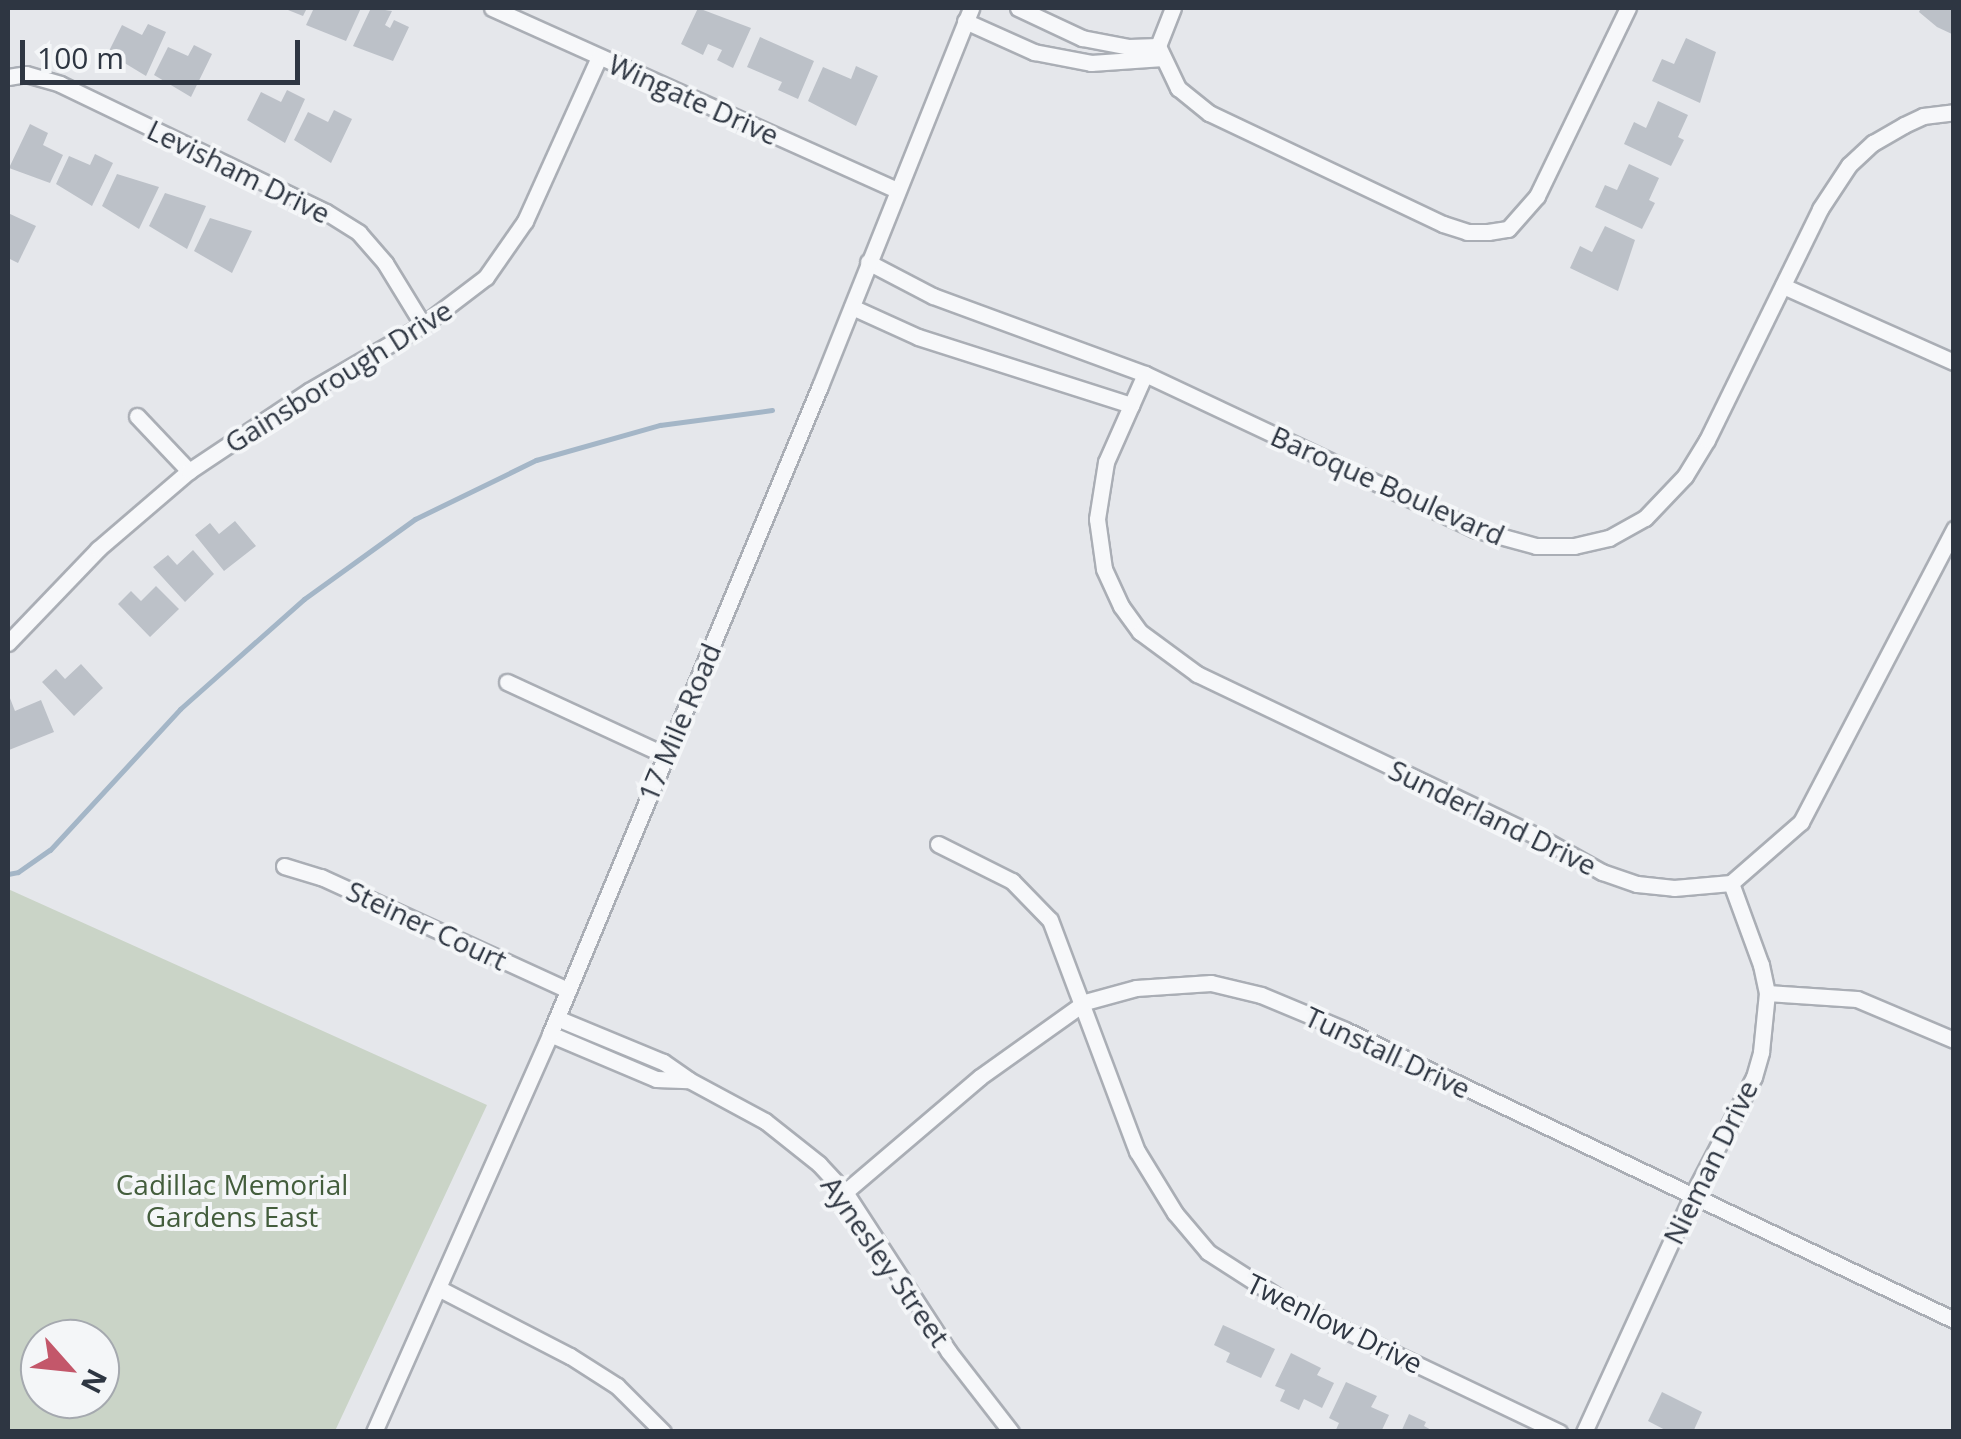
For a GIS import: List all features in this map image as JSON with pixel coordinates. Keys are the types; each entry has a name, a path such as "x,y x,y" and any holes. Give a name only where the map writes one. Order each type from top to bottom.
{"street":[{"name":"Wingate Drive","path":"492,8 897,190"},
{"path":"1018,8 1082,38 1160,52"},
{"path":"1173,8 1160,52 1178,88 1209,113 1455,229 1508,230 1537,196 1628,8"},
{"path":"968,14 1034,52 1092,63 1160,52"},
{"name":"17 Mile Road","path":"374,1432 557,1018 852,307 968,14"},
{"name":"Gainsborough Drive","path":"8,642 98,549 189,471 310,390 468,295 506,254 526,221 599,57"},
{"name":"Levisham Drive","path":"10,75 60,84 360,232 386,263 423,325"},
{"name":"Baroque Boulevard","path":"868,262 933,296 1146,374 1474,529 1503,540 1574,546 1631,528 1671,493 1707,440 1820,209 1849,166 1873,143 1904,124 1954,112"},
{"path":"1783,286 1954,362"},
{"path":"852,307 918,337 1131,405"},
{"name":"Sunderland Drive","path":"1146,374 1106,462 1097,518 1099,544 1121,606 1140,632 1167,656 1602,872 1659,888 1731,883"},
{"path":"137,416 189,471"},
{"path":"1731,883 1811,808 1954,528"},
{"path":"507,682 665,755"},
{"name":"Twenlow Drive","path":"938,844 994,870 1031,896 1050,920 1085,1002 1122,1119 1175,1213 1208,1252 1284,1301 1559,1432"},
{"name":"Steiner Court","path":"284,866 320,877 568,990"},
{"name":"Nieman Drive","path":"1584,1432 1692,1196 1754,1076 1766,1026 1767,993 1762,965 1731,883"},
{"name":"Tunstall Drive","path":"844,1192 980,1077 1085,1002 1173,983 1211,983 1260,995 1954,1320"},
{"path":"1767,993 1857,998 1954,1040"},
{"name":"Aynesley Street","path":"557,1018 663,1062 765,1121 818,1164 844,1192 948,1352 1010,1432"},
{"name":"Aynesley Street","path":"550,1034 656,1079 690,1080"},
{"path":"440,1289 602,1376 650,1414 664,1432"}],"green space":[{"name":"Cadillac Memorial Gardens East","path":"8,889 487,1105 335,1431 8,1431"}],"building":[{"path":"283,8 307,8 303,16"},
{"path":"314,8 361,8 346,41 306,25"},
{"path":"371,8 392,11 385,25 390,28 394,20 409,27 393,61 353,46"},
{"path":"698,8 751,28 733,68 717,60 722,50 708,44 703,55 681,44"},
{"path":"1921,8 1954,8 1954,35 1937,27 1919,12"},
{"path":"148,24 166,32 146,76 108,53 122,25 142,35"},
{"path":"760,37 814,61 798,99 778,90 782,82 747,67"},
{"path":"1686,38 1716,52 1700,103 1652,81 1662,59 1674,64"},
{"path":"194,45 212,54 191,97 154,75 168,47 188,56"},
{"path":"856,66 878,76 856,126 808,101 823,67 851,79"},
{"path":"287,90 305,99 285,143 247,120 261,92 281,102"},
{"path":"1658,101 1688,115 1678,137 1684,140 1671,166 1624,144 1634,122 1646,128"},
{"path":"334,110 352,119 331,163 294,140 308,112 328,122"},
{"path":"30,124 48,133 43,145 63,155 50,183 9,168"},
{"path":"95,154 113,163 92,206 56,184 69,156 90,165"},
{"path":"1629,164 1659,178 1649,200 1655,203 1642,229 1595,207 1605,185 1617,190"},
{"path":"117,174 159,187 139,229 102,206"},
{"path":"165,193 206,206 187,249 149,226"},
{"path":"8,213 36,226 18,263 8,258"},
{"path":"210,218 252,231 232,273 194,251"},
{"path":"1605,226 1635,240 1618,291 1570,268 1580,246 1592,252"},
{"path":"235,521 256,546 224,571 195,535 210,523 219,534"},
{"path":"193,550 214,574 185,602 153,567 168,555 177,565"},
{"path":"156,586 179,609 150,637 118,604 131,591 141,601"},
{"path":"81,664 103,688 74,716 42,682 56,669 65,679"},
{"path":"8,693 15,711 41,700 54,732 9,750"},
{"path":"1223,1325 1275,1349 1261,1378 1226,1362 1230,1353 1214,1345"},
{"path":"1291,1353 1321,1368 1317,1375 1334,1383 1322,1408 1304,1399 1299,1410 1280,1401 1285,1390 1275,1386"},
{"path":"1346,1382 1377,1396 1371,1407 1389,1415 1381,1432 1335,1432 1339,1423 1329,1418"},
{"path":"1662,1392 1702,1412 1693,1432 1669,1432 1648,1421"},
{"path":"1409,1414 1426,1422 1424,1426 1435,1432 1401,1432"}],"waterway":[{"path":"8,874 18,872 50,850 180,709 304,599 415,519 536,460 660,425 772,410"}]}
